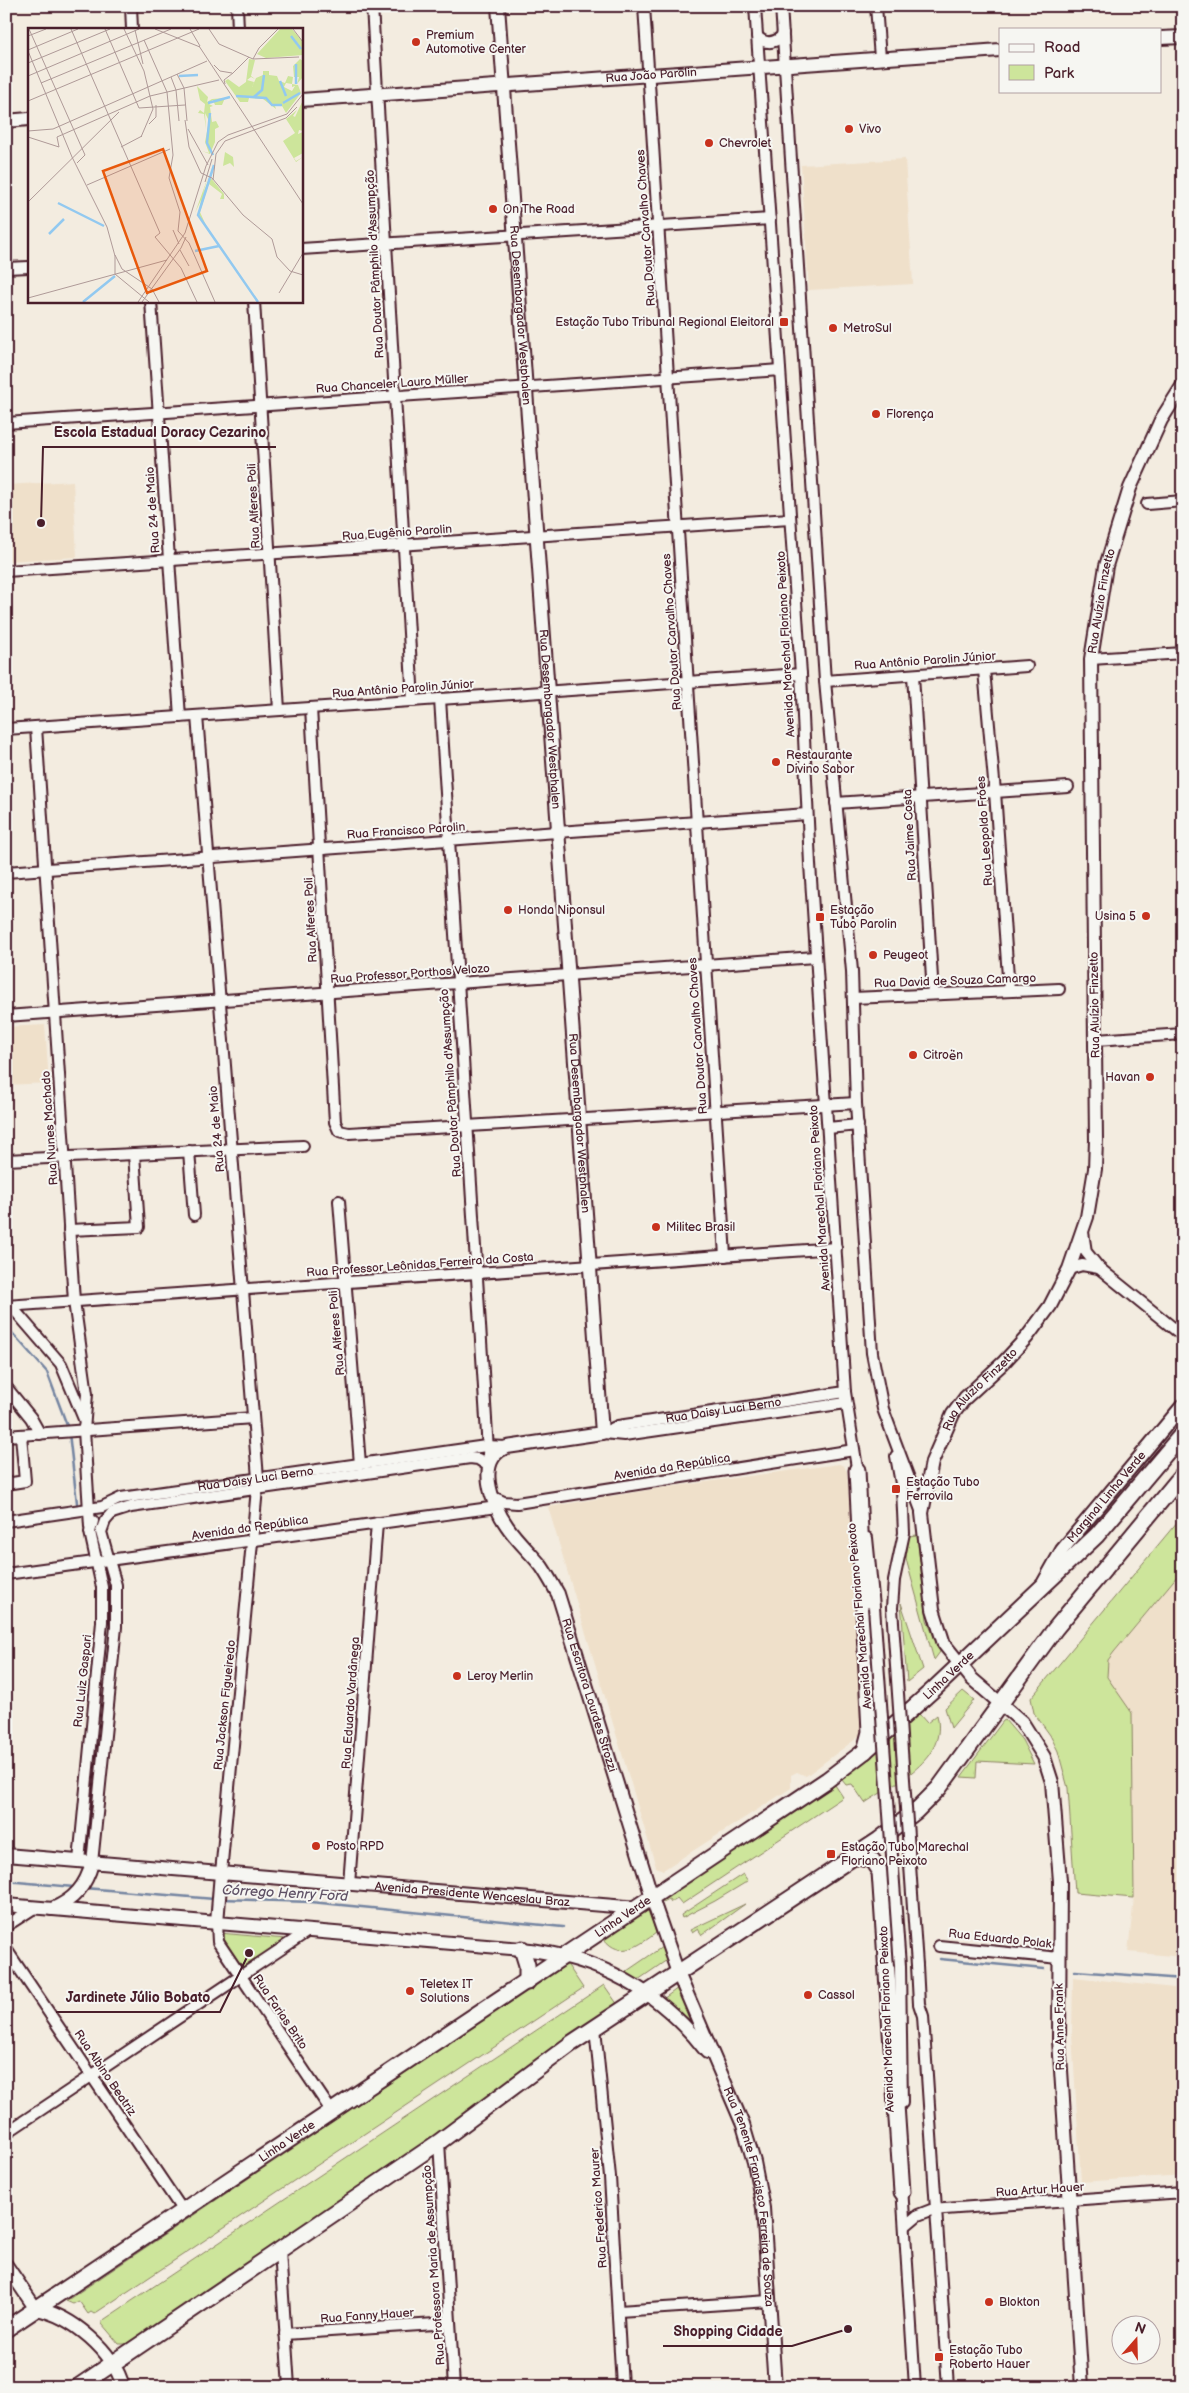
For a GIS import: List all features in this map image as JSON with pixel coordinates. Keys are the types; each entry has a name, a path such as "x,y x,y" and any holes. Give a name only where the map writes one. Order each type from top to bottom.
{"highway":[{"name":"Linha Verde","path":"6,2329 796,1803 866,1751 1038,1593 1110,1522 1183,1434"},
{"path":"857,1470 870,1732 866,1751"},
{"path":"78,2387 439,2142 544,2062 879,1840 928,1800 949,1775 1000,1703 1070,1611 1183,1474"},
{"path":"853,1856 872,1860 880,1872 902,2192"},
{"path":"522,1950 527,1965 527,1982"}],"main road":[{"name":"Rua Desembargador Westphalen","path":"498,6 602,1433"},
{"path":"1162,38 1183,36"},
{"name":"Rua João Parolin","path":"302,100 999,50"},
{"path":"6,121 28,119"},
{"name":"Rua Aluízio Finzetto","path":"986,1692 959,1665 944,1644 935,1620 922,1513 932,1462 953,1414 965,1398 1003,1363 1033,1330 1050,1306 1069,1269 1083,1232 1095,1169 1096,1040 1090,659 1106,566 1130,488 1161,420 1183,385"},
{"name":"Marginal Linha Verde","path":"1038,1593 1062,1550 1183,1405"},
{"name":"Rua Daisy Luci Berno","path":"507,1446 602,1433"},
{"path":"489,1466 494,1454 507,1446"},
{"name":"Rua Escritora Lourdes Strozzi","path":"489,1466 489,1481 495,1502 506,1525 541,1566 558,1594 652,1899 666,1937"},
{"name":"Rua Anne Frank","path":"986,1692 1029,1731 1044,1757 1052,1782 1060,1881 1058,2040 1082,2387"},
{"name":"Avenida Presidente Wenceslau Braz","path":"6,1855 78,1861 92,1865 221,1878 349,1884 638,1908"},
{"path":"57,1907 81,1889 92,1865"},
{"path":"217,1919 221,1878"},
{"path":"6,1905 217,1919 308,1931 522,1950 566,1956"},
{"name":"Rua Tenente Francisco Ferreira de Souza","path":"666,1937 678,1973 743,2125 758,2179 763,2208 775,2387"},
{"name":"Rua Tenente Francisco Ferreira de Souza","path":"566,1956 611,1973 647,1993 683,2023 719,2068"},
{"path":"6,2265 36,2309 57,2314 80,2329 113,2364 123,2387"}],"street":[{"path":"130,6 132,28"},
{"path":"237,6 238,28"},
{"name":"Rua Doutor Pâmphilo d'Assumpção","path":"372,6 413,700"},
{"name":"Rua Doutor Carvalho Chaves","path":"644,6 725,1256"},
{"name":"Avenida Marechal Floriano Peixoto","path":"755,6 801,674 807,814 846,1397 874,1607 900,1966 902,2192 915,2387"},
{"path":"781,6 825,682 836,802 844,864 853,998 856,1103 872,1353 878,1394 922,1513"},
{"path":"876,6 880,58"},
{"path":"757,36 766,42 772,42 781,37 783,33"},
{"path":"302,249 770,219"},
{"path":"6,268 28,266"},
{"name":"Rua 24 de Maio","path":"151,302 180,717"},
{"name":"Rua Alferes Poli","path":"254,302 279,710"},
{"name":"Rua Chanceler Lauro Müller","path":"6,424 780,370"},
{"path":"1147,504 1183,501"},
{"name":"Rua Eugênio Parolin","path":"6,571 790,519"},
{"path":"1090,659 1183,653"},
{"name":"Rua Antônio Parolin Júnior","path":"825,682 1027,666"},
{"name":"Rua Leopoldo Fróes","path":"984,670 996,792 1009,991"},
{"name":"Rua Antônio Parolin Júnior","path":"6,729 801,674"},
{"name":"Rua Jaime Costa","path":"913,675 933,994"},
{"name":"Rua Doutor Pâmphilo d'Assumpção","path":"440,699 486,1446 489,1466"},
{"name":"Rua Alferes Poli","path":"311,708 335,1122 339,1131 349,1133 467,1126"},
{"name":"Rua 24 de Maio","path":"196,716 258,1483 253,1540"},
{"name":"Rua Nunes Machado","path":"36,727 74,1301 87,1394 84,1419 74,1431 89,1509 90,1527"},
{"path":"836,802 1068,787"},
{"name":"Rua Francisco Parolin","path":"6,872 807,814"},
{"name":"Rua Professor Porthos Velozo","path":"6,1016 816,957"},
{"name":"Rua David de Souza Camargo","path":"853,998 1059,989"},
{"path":"1096,1040 1183,1034"},
{"path":"467,1126 856,1103"},
{"path":"828,1128 858,1125"},
{"path":"6,1160 303,1146"},
{"path":"189,1151 194,1215"},
{"path":"69,1230 139,1227 134,1154"},
{"name":"Rua Alferes Poli","path":"339,1201 360,1464"},
{"path":"1083,1232 1086,1252 1098,1268 1183,1336"},
{"name":"Rua Professor Leônidas Ferreira da Costa","path":"8,1306 836,1248"},
{"path":"1069,1269 1082,1265 1098,1268"},
{"path":"8,1306 59,1360 84,1419"},
{"path":"6,1388 31,1418 40,1434"},
{"name":"Rua Daisy Luci Berno","path":"602,1433 624,1435 846,1397"},
{"path":"6,1436 253,1418"},
{"path":"6,1484 25,1481 21,1435"},
{"path":"892,1436 902,1489 904,1519 903,1542 894,1580 892,1608 919,2004 923,2016 948,2387"},
{"name":"Rua Daisy Luci Berno","path":"108,1559 101,1532 109,1516 118,1510 360,1464 486,1446 507,1446"},
{"name":"Avenida da República","path":"6,1574 377,1523 495,1502 511,1503 549,1499 854,1450"},
{"name":"Rua Daisy Luci Berno","path":"6,1521 102,1507 121,1498 470,1458 481,1460 489,1466"},
{"path":"90,1527 102,1507"},
{"name":"Rua Eduardo Vardânega","path":"349,1884 377,1523"},
{"name":"Rua Luiz Gaspari","path":"78,1861 102,1622 102,1587 90,1538 90,1527"},
{"name":"Rua Jackson Figueiredo","path":"221,1878 253,1540"},
{"path":"92,1865 116,1628 116,1585 108,1559"},
{"path":"6,1926 34,1908"},
{"name":"Rua Farias Brito","path":"217,1919 216,1939 332,2112"},
{"path":"6,2133 308,1931"},
{"name":"Rua Eduardo Polak","path":"939,1946 1059,1958"},
{"name":"Rua Albino Beatriz","path":"6,1949 184,2211"},
{"path":"890,2021 901,1995"},
{"name":"Rua Frederico Maurer","path":"595,2028 610,2177 622,2387"},
{"name":"Rua Professora Maria de Assumpção","path":"439,2142 454,2387"},
{"name":"Rua Artur Hauer","path":"905,2226 918,2215 936,2210 1183,2192"},
{"path":"280,2251 289,2387"},
{"path":"619,2311 769,2301"},
{"name":"Rua Fanny Hauer","path":"285,2334 450,2323"}],"shaded area":[{"path":"905,159 913,284 809,290 801,165"},
{"path":"73,481 77,557 6,561 6,485"},
{"path":"45,1025 49,1083 6,1085 6,1027"},
{"path":"839,1464 844,1466 847,1472 865,1724 861,1735 806,1776 797,1772 791,1775 791,1788 663,1870 656,1867 548,1507 654,1489"},
{"path":"1183,1569 1183,1957 1128,1952 1134,1898 1132,1713 1109,1682 1106,1668 1108,1660 1114,1652"},
{"path":"1073,1977 1183,1989 1183,2175 1081,2182 1072,2034"}],"green space":[{"path":"1183,1515 1183,1569 1108,1660 1107,1677 1132,1713 1134,1898 1075,1893 1068,1788 1058,1751 1050,1735 1034,1713 1031,1698"},
{"path":"917,1535 927,1620 940,1652 934,1660 906,1559 908,1536"},
{"path":"901,1603 923,1669 907,1682"},
{"path":"963,1691 974,1700 951,1728 945,1708"},
{"path":"919,1714 927,1723 937,1715 938,1731 935,1745 917,1768 865,1803 852,1784 846,1785 842,1780"},
{"path":"1005,1720 1022,1740 1034,1764 977,1761 976,1778 961,1777 1003,1721"},
{"path":"835,1785 843,1797 682,1904 677,1898 671,1902 669,1899 663,1902 662,1900"},
{"path":"743,1874 748,1881 682,1918 681,1915"},
{"path":"745,1904 702,1935 698,1929 692,1933 690,1930"},
{"path":"649,1910 656,1933 637,1946 617,1949 604,1939"},
{"path":"220,1933 286,1939 243,1968"},
{"path":"662,1947 667,1960 638,1980 624,1973"},
{"path":"567,1964 583,1988 94,2314 91,2312 88,2314 79,2301 73,2304 66,2301"},
{"path":"604,1985 618,2005 446,2130 127,2344 119,2344 102,2324 102,2321"},
{"path":"678,1988 694,2023 663,1999"}],"waterway":[{"path":"6,1326 47,1372 68,1428"},
{"path":"69,1433 77,1503"},
{"name":"Córrego Henry Ford","path":"6,1881 74,1887"},
{"name":"Córrego Henry Ford","path":"85,1888 214,1899"},
{"name":"Córrego Henry Ford","path":"222,1899 311,1902 563,1927"},
{"path":"940,1959 1044,1969"},
{"path":"1075,1971 1183,1979"}],"place":[{"name":"Premium Automotive Center","path":"416,42"},
{"name":"Vivo","path":"849,129"},
{"name":"Chevrolet","path":"709,143"},
{"name":"On The Road","path":"493,209"},
{"name":"Estação Tubo Tribunal Regional Eleitoral","path":"784,322"},
{"name":"MetroSul","path":"833,328"},
{"name":"Florença","path":"876,414"},
{"name":"Escola Estadual Doracy Cezarino","path":"41,523"},
{"name":"Restaurante Divino Sabor","path":"776,762"},
{"name":"Honda Niponsul","path":"508,910"},
{"name":"Usina 5","path":"1146,916"},
{"name":"Estação Tubo Parolin","path":"820,917"},
{"name":"Peugeot","path":"873,955"},
{"name":"Citroën","path":"913,1055"},
{"name":"Havan","path":"1150,1077"},
{"name":"Militec Brasil","path":"656,1227"},
{"name":"Estação Tubo Ferrovila","path":"896,1489"},
{"name":"Leroy Merlin","path":"457,1676"},
{"name":"Posto RPD","path":"316,1846"},
{"name":"Estação Tubo Marechal Floriano Peixoto","path":"831,1854"},
{"name":"Jardinete Júlio Bobato","path":"249,1953"},
{"name":"Teletex IT Solutions","path":"410,1991"},
{"name":"Cassol","path":"808,1995"},
{"name":"Blokton","path":"989,2302"},
{"name":"Shopping Cidade","path":"848,2329"},
{"name":"Estação Tubo Roberto Hauer","path":"939,2357"}]}
